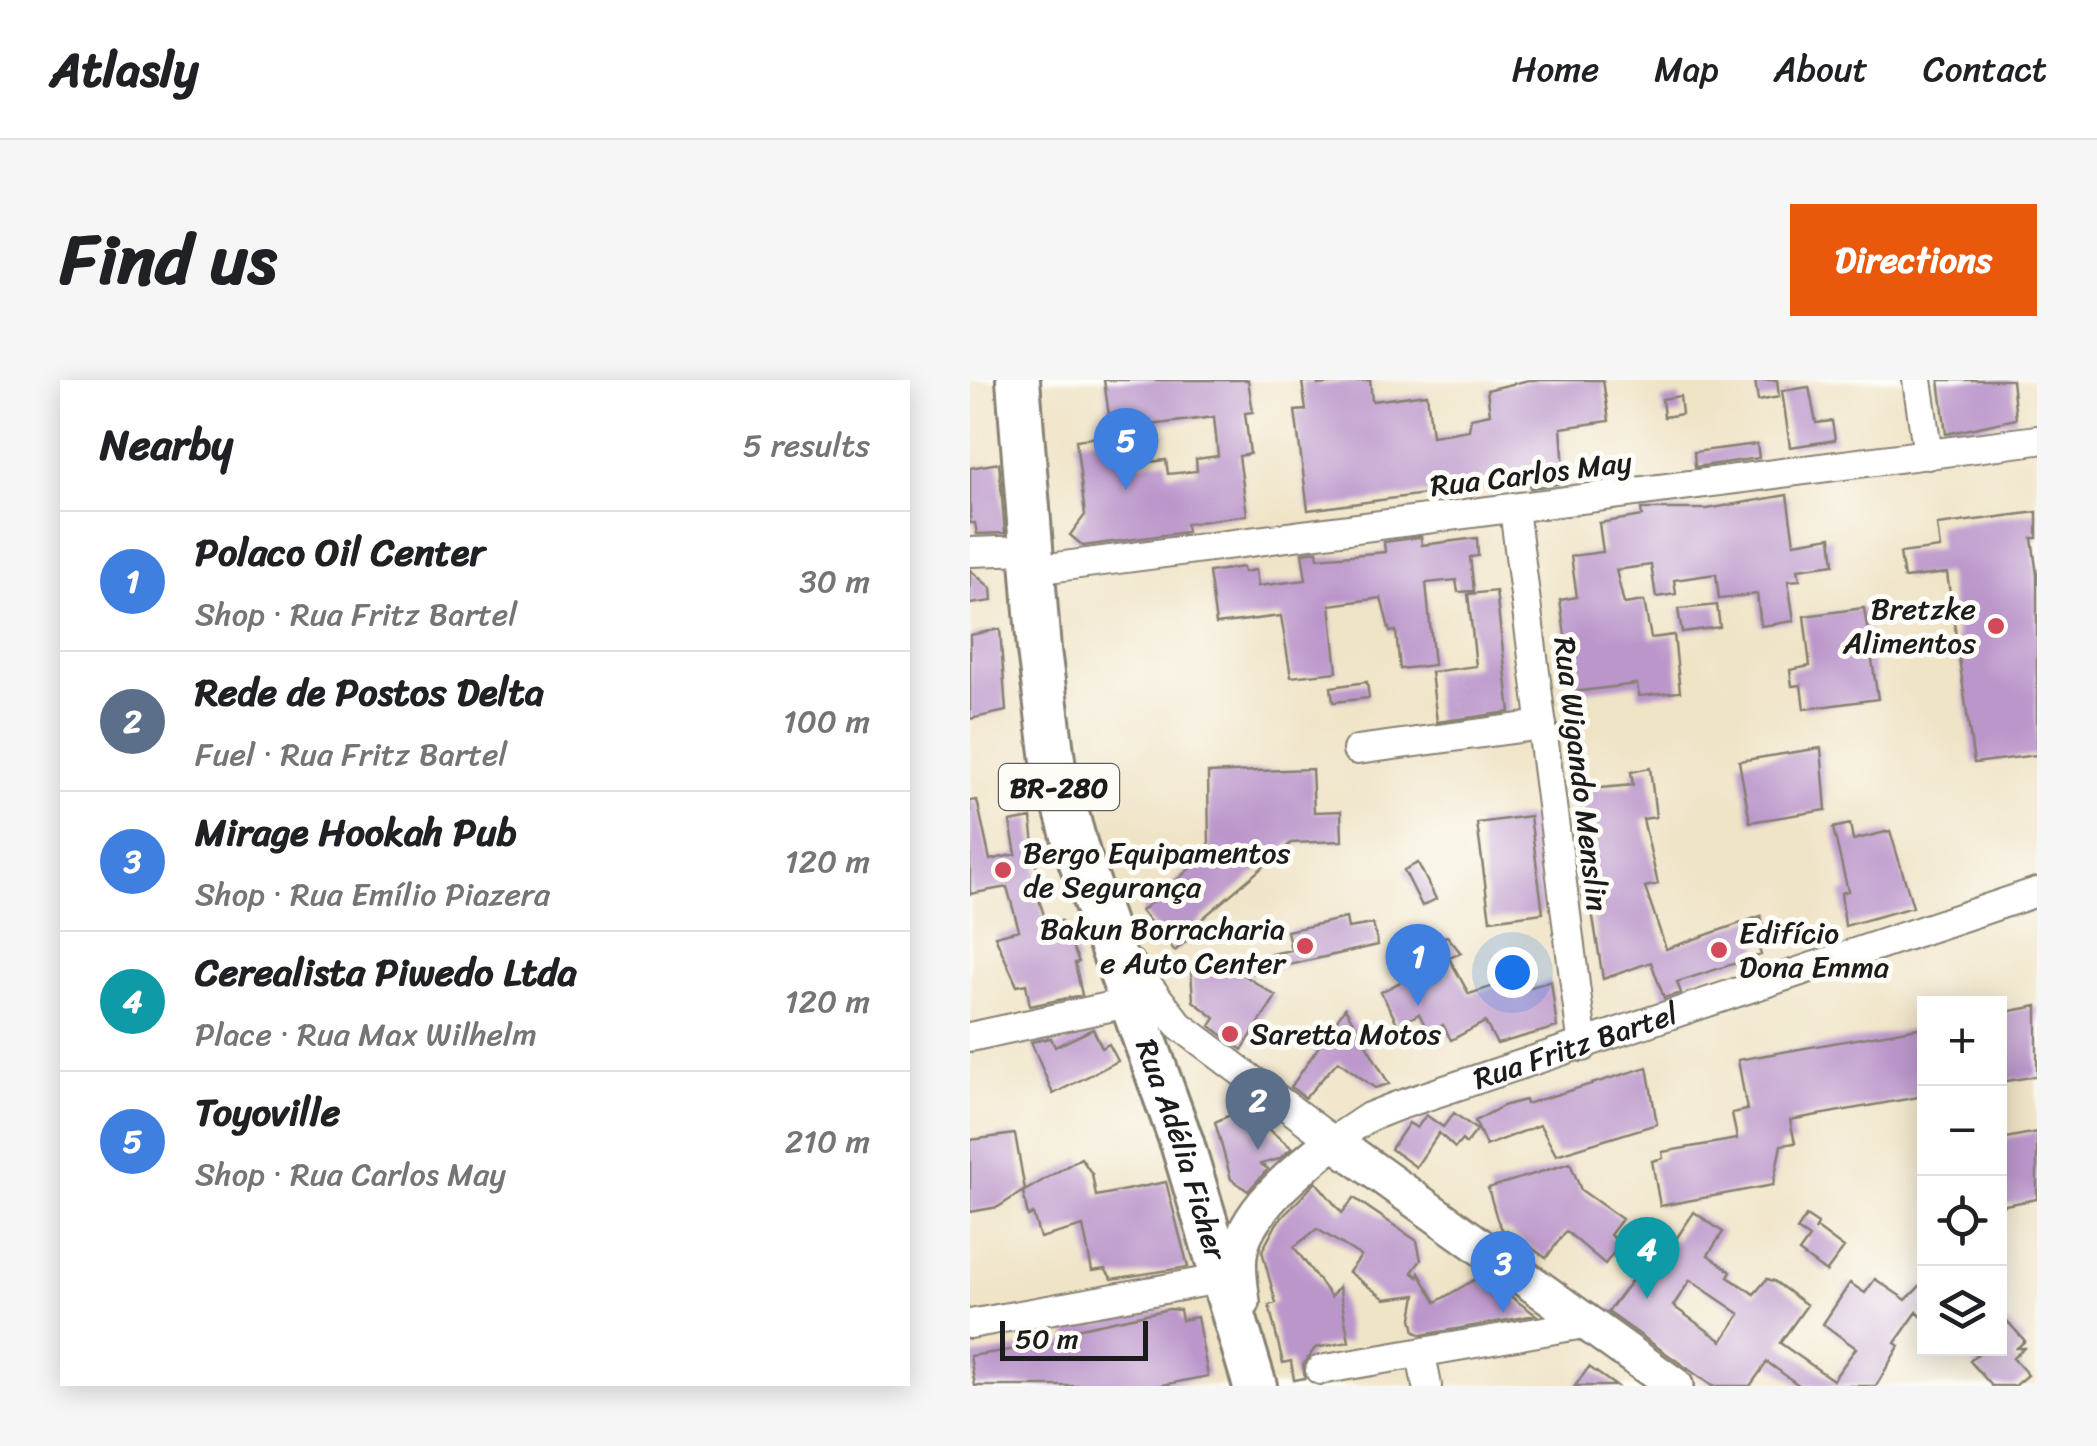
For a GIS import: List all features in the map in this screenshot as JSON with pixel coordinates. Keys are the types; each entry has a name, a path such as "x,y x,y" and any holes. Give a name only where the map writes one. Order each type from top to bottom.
{"highway":[{"name":"BR-280","path":"1018,380 1054,768 1101,918"},
{"name":"Rua Adélia Ficher","path":"1101,918 1225,1278 1255,1386"}],"main road":[{"path":"1333,1141 1675,1386"},
{"name":"Rua Fritz Bartel","path":"1240,1328 1239,1252 1244,1238 1268,1203 1333,1141"}],"street":[{"path":"1918,380 1928,455"},
{"name":"Rua Carlos May","path":"970,552 1032,560 1514,509 2037,440"},
{"name":"Rua Wigando Menslin","path":"1514,509 1583,1047"},
{"path":"1357,750 1542,725"},
{"name":"Rua Fritz Bartel","path":"1333,1141 1397,1106 1583,1047 2037,892"},
{"path":"1101,918 1144,983 1179,1025 1333,1141"},
{"path":"970,1037 1132,1002"},
{"path":"970,1324 1225,1278"},
{"path":"1320,1370 1584,1324"},
{"path":"1420,1354 1427,1386"}],"building":[{"path":"1104,380 1248,380 1253,412 1245,413 1250,454 1239,456 1247,515 1186,524 1187,532 1083,546 1070,535 1085,515 1076,440 1121,434 1125,465 1166,460 1168,474 1197,471 1196,459 1218,456 1214,417 1111,430"},
{"path":"1370,380 1372,401 1427,394 1432,436 1469,430 1471,418 1490,414 1487,390 1529,380 1603,380 1609,421 1561,428 1565,483 1530,488 1529,479 1483,483 1308,510 1295,411 1306,410 1302,382 1317,381 1318,385"},
{"path":"1755,380 1777,380 1779,397 1758,401"},
{"path":"1939,380 2012,380 2016,419 1946,434"},
{"path":"1809,387 1816,423 1832,421 1835,440 1790,447 1782,391"},
{"path":"1680,396 1682,414 1664,417 1662,399"},
{"path":"1757,444 1759,458 1695,467 1694,452"},
{"path":"999,463 1005,533 977,534 975,523 970,523 970,468"},
{"path":"1787,495 1794,543 1831,537 1834,564 1798,569 1800,580 1788,581 1794,621 1761,626 1757,594 1719,599 1716,574 1674,580 1676,594 1656,597 1651,565 1616,570 1624,604 1644,601 1651,638 1674,635 1680,692 1639,696 1637,684 1573,692 1560,600 1577,597 1571,556 1603,552 1599,523 1642,516 1641,509 1707,509"},
{"name":"Bretzke Alimentos","path":"2037,512 2037,538 2032,538 2037,575 2037,755 1974,763 1947,573 1904,578 1900,553 1940,548 1937,525"},
{"path":"1421,537 1422,545 1477,538 1478,556 1470,557 1474,591 1458,592 1456,580 1426,583 1434,665 1400,669 1396,631 1390,632 1381,598 1330,605 1337,672 1291,677 1281,616 1216,624 1209,572 1243,567 1244,572 1256,570 1258,586 1306,580 1302,553 1317,551 1318,558 1385,552 1384,542"},
{"path":"970,570 991,588 992,601 970,604"},
{"path":"1496,591 1510,712 1437,722 1431,672 1476,666 1468,594"},
{"path":"1717,605 1720,627 1682,632 1678,609"},
{"path":"1864,608 1878,699 1804,709 1801,685 1792,686 1790,670 1810,666 1804,616"},
{"path":"1000,629 1006,711 970,719 970,635"},
{"path":"1367,682 1369,698 1333,702 1331,687"},
{"path":"1821,748 1826,810 1750,822 1739,761"},
{"path":"1650,768 1656,817 1643,819 1658,884 1645,887 1666,949 1761,916 1764,937 1756,940 1761,955 1677,982 1681,993 1664,998 1651,962 1603,979 1590,899 1583,900 1578,859 1588,851 1577,790 1633,785 1631,772"},
{"path":"1312,769 1314,812 1341,811 1342,841 1291,843 1196,924 1200,929 1175,951 1141,911 1209,852 1208,773"},
{"path":"977,800 990,860 1016,854 1010,822 1031,818 1038,881 1033,882 1047,924 1061,921 1079,962 1075,963 1082,995 1030,1006 1026,984 1017,986 995,936 1019,930 1007,887 970,894 970,801"},
{"path":"1530,816 1543,913 1490,920 1477,823"},
{"path":"1850,824 1853,840 1890,831 1913,907 1845,926 1841,893 1848,891 1833,828"},
{"path":"1418,863 1436,899 1422,906 1404,870"},
{"path":"1346,918 1348,928 1373,924 1378,945 1244,975 1276,996 1242,1050 1210,1026 1215,1018 1193,1001 1191,970 1291,950 1287,931"},
{"path":"1447,936 1461,953 1449,958 1469,994 1510,981 1511,986 1519,984 1521,990 1551,981 1557,1027 1497,1044 1485,1022 1451,1040 1443,1025 1429,1033 1419,1014 1398,1025 1381,992 1416,974 1400,945"},
{"path":"2037,1006 2037,1076 2007,1081 2007,1012"},
{"path":"1345,1008 1389,1084 1375,1088 1338,1061 1305,1098 1291,1087"},
{"path":"1917,1028 1917,1097 1790,1120 1795,1143 1781,1145 1773,1185 1660,1206 1652,1161 1663,1158 1662,1152 1737,1139 1732,1113 1747,1110 1738,1060"},
{"path":"1093,1029 1102,1048 1109,1044 1118,1061 1053,1094 1031,1042 1051,1038 1055,1047"},
{"path":"1647,1067 1657,1124 1556,1155 1540,1125 1486,1146 1475,1121 1503,1106 1525,1100 1526,1104"},
{"path":"1243,1109 1292,1148 1279,1159 1261,1164 1268,1169 1248,1191 1231,1179 1215,1122"},
{"path":"1454,1113 1477,1130 1466,1144 1462,1140 1455,1148 1439,1133 1416,1167 1391,1149 1409,1123 1417,1128 1426,1115 1443,1127"},
{"path":"2037,1132 2037,1199 2007,1205 2007,1138"},
{"path":"1015,1134 1025,1190 998,1207 970,1212 970,1140"},
{"path":"1081,1158 1092,1174 1096,1196 1166,1182 1188,1267 1112,1279 1105,1269 1092,1271 1083,1226 1040,1238 1033,1214 1028,1216 1023,1192"},
{"path":"1570,1163 1581,1190 1622,1219 1610,1235 1621,1243 1605,1264 1566,1231 1546,1258 1503,1231 1497,1219 1488,1188"},
{"path":"1316,1182 1342,1213 1354,1198 1417,1241 1421,1260 1412,1272 1418,1277 1419,1273 1436,1302 1481,1276 1489,1289 1495,1285 1536,1315 1422,1335 1415,1332 1412,1318 1416,1295 1385,1299 1349,1272 1361,1256 1317,1229 1294,1247 1331,1297 1339,1286 1349,1342 1315,1348 1303,1365 1305,1378 1294,1380 1291,1361 1283,1363 1269,1305 1276,1303 1262,1251 1277,1223"},
{"path":"1694,1212 1723,1232 1708,1255 1731,1272 1728,1277 1754,1294 1767,1279 1807,1305 1780,1343 1833,1380 1856,1348 1823,1324 1850,1283 1865,1293 1875,1279 1906,1300 1917,1289 1917,1312 1895,1343 1899,1346 1876,1386 1800,1386 1767,1362 1750,1386 1712,1386 1608,1312 1665,1236 1674,1242","holes":["1690,1280 1740,1314 1722,1341 1673,1306"]},
{"path":"1806,1216 1818,1224 1815,1231 1817,1228 1844,1248 1826,1272 1799,1252 1809,1238 1797,1230"},
{"path":"1180,1310 1182,1320 1197,1317 1208,1376 1158,1386 975,1386 970,1356 1063,1342 1068,1340 1067,1331"},
{"path":"2007,1323 2025,1341 2017,1348 2024,1348 2013,1358 2028,1375 2015,1386 1992,1386 1970,1361 1975,1356 2007,1356"},
{"path":"1589,1367 1616,1386 1575,1386"}],"place":[{"name":"Toyoville","path":"1126,490"},
{"name":"Bretzke Alimentos","path":"1996,626"},
{"name":"Bergo Equipamentos de Segurança","path":"1003,870"},
{"name":"Bakun Borracharia e Auto Center","path":"1305,946"},
{"name":"Edifício Dona Emma","path":"1719,950"},
{"name":"Polaco Oil Center","path":"1418,1006"},
{"name":"Saretta Motos","path":"1230,1034"},
{"name":"Rede de Postos Delta","path":"1258,1150"},
{"name":"Cerealista Piwedo Ltda","path":"1647,1299"},
{"name":"Mirage Hookah Pub","path":"1503,1313"}]}
